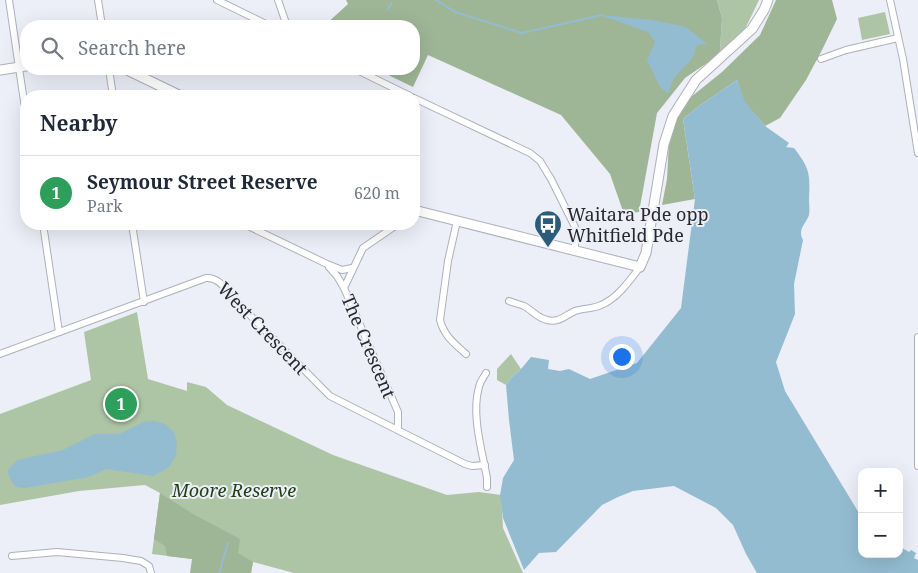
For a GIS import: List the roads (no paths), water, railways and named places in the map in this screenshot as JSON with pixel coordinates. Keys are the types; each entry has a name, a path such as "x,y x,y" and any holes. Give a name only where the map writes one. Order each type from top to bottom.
{"street":[{"path":"9,0 20,53"},
{"path":"98,0 101,20"},
{"path":"217,0 258,20"},
{"path":"278,0 284,20"},
{"path":"509,301 524,306 538,318 547,321 559,321 573,312 600,306 608,302 624,286 640,267 647,249 664,144 673,116 696,80 752,29 768,0"},
{"path":"890,0 918,153"},
{"path":"821,59 846,50 898,38"},
{"path":"0,70 20,67"},
{"path":"24,75 24,90"},
{"path":"110,75 112,90"},
{"path":"137,75 169,90"},
{"path":"367,75 398,90"},
{"path":"420,101 530,154 540,161 575,227 575,250"},
{"path":"420,212 640,267"},
{"path":"457,221 448,262 440,320 448,337 466,354"},
{"path":"44,230 59,332"},
{"path":"133,230 144,302"},
{"path":"256,230 342,270 352,268"},
{"name":"The Crescent","path":"389,230 363,248 344,288 398,412 398,430"},
{"path":"327,264 344,288"},
{"name":"West Crescent","path":"0,354 206,278 215,279 330,396 464,464 472,466 485,465"},
{"path":"918,337 918,466"},
{"path":"486,373 479,386 477,421 487,488"},
{"path":"12,556 57,552 123,558 141,561 149,566 151,573"}],"water":[{"path":"600,15 653,20 686,27 707,44 697,45 692,59 674,78 668,94 660,87 647,60 655,42 648,32"},
{"path":"737,80 745,102 765,126 789,143 786,147 794,148 806,167 809,177 809,213 801,230 803,240 794,284 795,314 776,362 785,391 858,511 858,558 903,558 903,548 909,552 911,550 916,553 914,558 918,560 918,573 757,573 733,525 716,508 674,486 633,491 602,505 556,552 539,553 524,570 503,518 500,495 503,478 514,460 506,385 531,357 549,360 548,369 560,371 569,369 590,379 637,363 681,308 695,199 683,119"},
{"path":"154,421 165,424 174,432 177,444 176,456 168,468 153,476 106,469 89,477 25,488 16,487 7,471 17,460 63,450 95,434 119,434 143,422"}],"waterway":[{"path":"436,0 455,12 522,33 602,15"},
{"path":"387,10 392,3"},
{"path":"219,573 228,543"}],"place":[{"name":"Waitara Pde opp Whitfield Pde","path":"548,248"},
{"name":"Seymour Street Reserve","path":"121,404"}],"park label":[{"name":"Moore Reserve","path":"234,490"}]}
